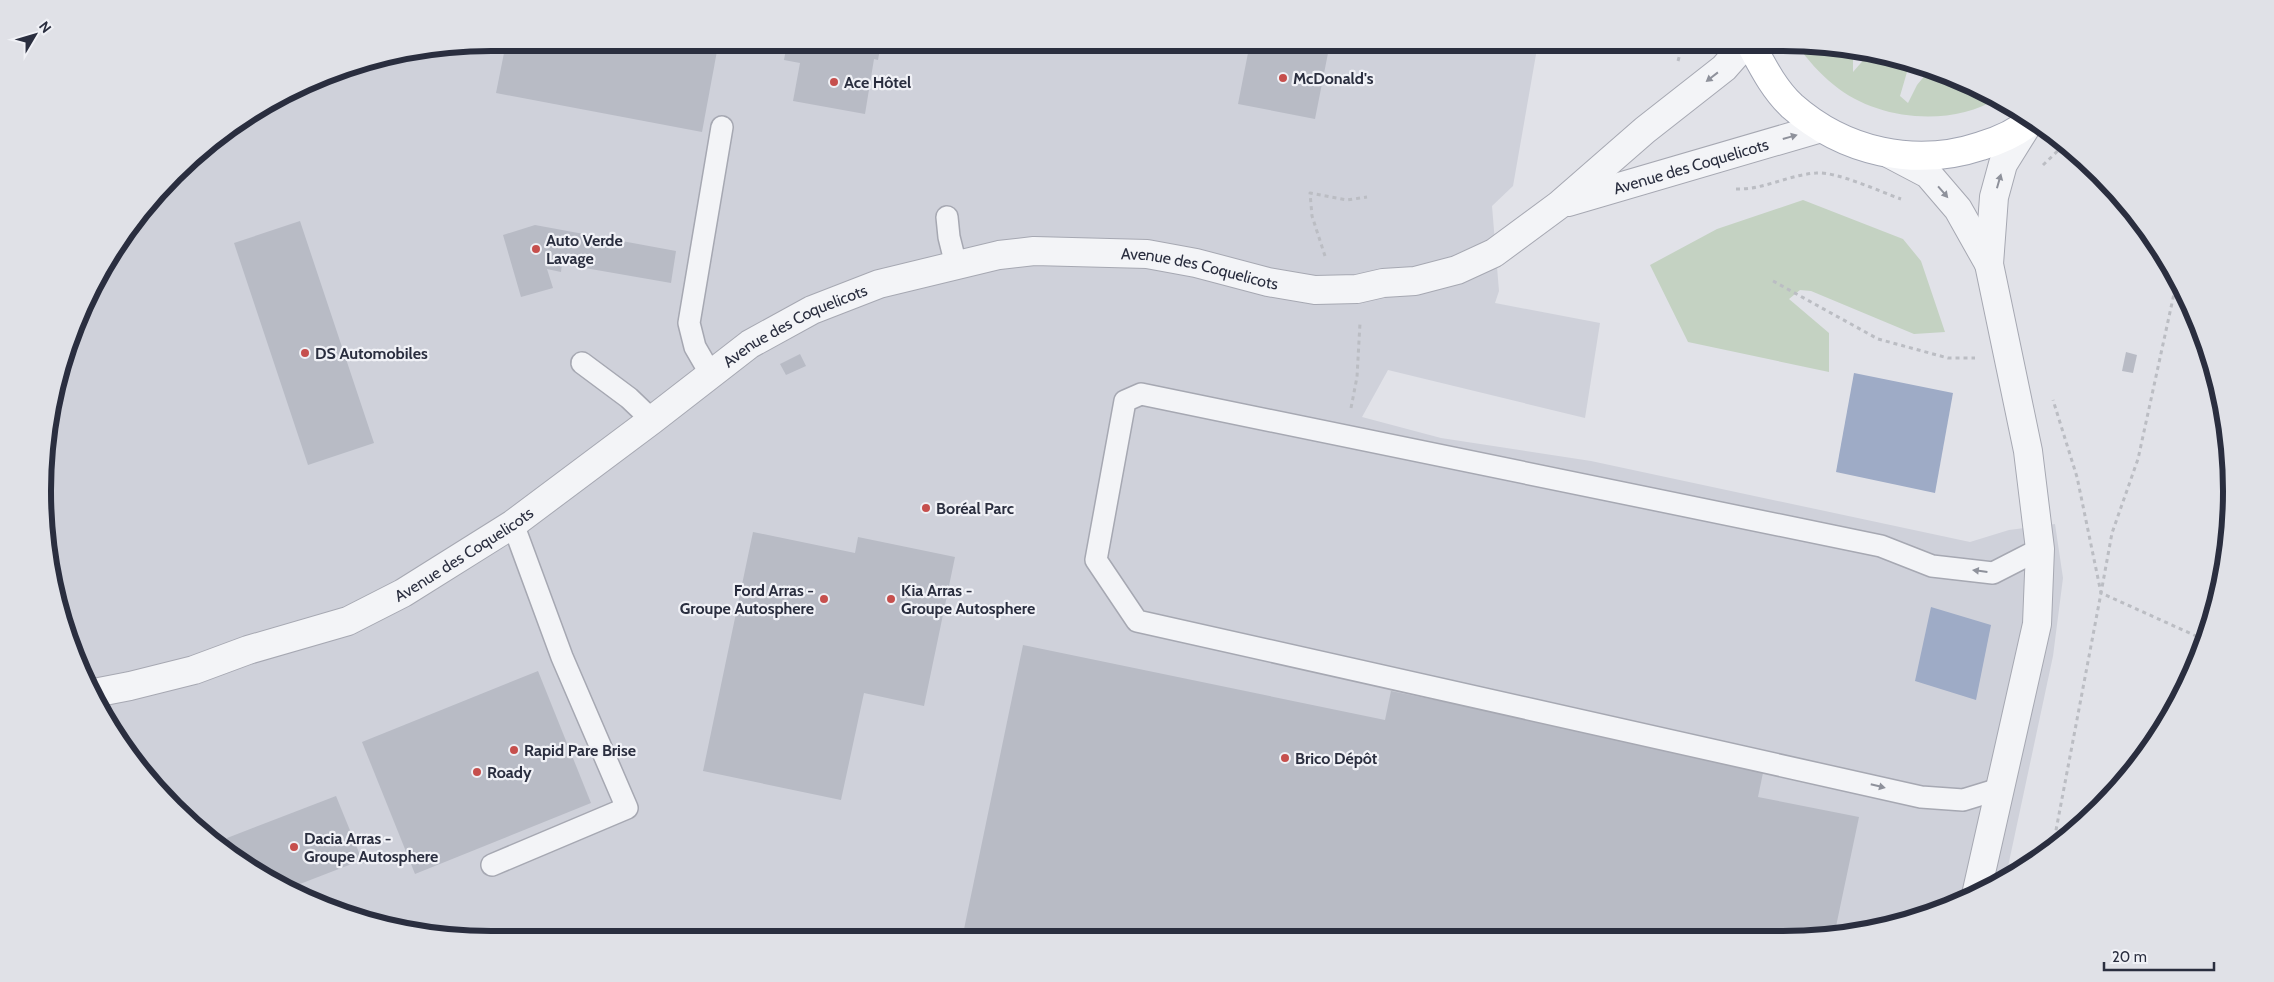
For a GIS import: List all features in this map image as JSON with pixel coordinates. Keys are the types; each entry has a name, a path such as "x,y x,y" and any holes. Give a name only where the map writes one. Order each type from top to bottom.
{"main road":[{"path":"1754,51 1791,105 1821,128 1854,144 1890,154 1926,157 1961,153 1996,142 2026,124"}],"street":[{"name":"Avenue des Coquelicots","path":"100,691 130,686 194,670 248,650 348,621 403,594 513,524 750,344 812,310 879,284 999,255 1034,251 1147,254 1196,263 1268,282 1315,290 1357,289 1382,283 1416,281 1457,270 1494,253 1559,205 1645,130 1724,68 1740,51"},
{"path":"1978,884 2038,624 2040,549 2028,451 2007,358 1989,264 1996,188 2004,164 2028,126"},
{"name":"Avenue des Coquelicots","path":"1559,205 1821,128"},
{"path":"1890,154 1928,174 1958,209 1989,264"}],"lane":[{"path":"710,373 695,347 689,323 722,127"},
{"path":"947,217 949,237 956,265"},
{"path":"582,363 629,398 652,420"},
{"path":"1999,789 1963,800 1921,797 1137,621 1096,560 1125,401 1141,394 1880,546 1932,566 1993,573 2040,549"},
{"path":"492,865 627,808 562,657 513,524"}],"path":[{"path":"1773,281 1878,339 1948,358 2007,358"},
{"path":"2055,837 2112,533 2138,459 2175,293"},
{"path":"2048,393 2053,399 2077,477 2102,593"},
{"path":"2102,593 2197,637"}],"shaded area":[{"name":"Boréal Parc","path":"491,51 1537,51 1513,186 1492,206 1499,291 1495,303 1600,323 1585,418 1388,370 1362,417 1441,438 1591,461 1970,542 2009,530 2055,524 2063,578 2053,656 2007,869 1951,897 1924,907 1897,916 1840,927 1783,931 462,930 434,927 377,916 323,897 297,885 271,872 223,840 201,822 160,781 142,759 110,711 85,659 75,632 66,605 55,548 52,520 52,462 55,434 66,377 85,323 110,271 142,223 160,201 201,160 223,142 271,110 323,85 377,66 434,55"}],"green space":[{"path":"1802,52 1853,57 1853,72 1864,59 1909,70 1900,96 1908,103 1917,85 1925,75 1988,103 1958,114 1914,116 1892,112 1871,106 1851,97 1823,76"},
{"path":"1803,200 1903,239 1921,261 1945,332 1914,334 1811,291 1800,290 1789,299 1829,333 1829,372 1688,342 1650,265 1717,229"}],"water":[{"path":"1854,373 1953,393 1935,493 1836,472"},
{"path":"1931,607 1991,625 1976,700 1915,681"}],"building":[{"path":"504,51 717,51 702,132 496,93"},
{"name":"Ace Hôtel","path":"786,51 880,51 878,60 874,59 865,114 793,101 800,63 784,60"},
{"name":"McDonald's","path":"1328,51 1315,119 1238,104 1248,53 1242,52"},
{"path":"300,221 374,443 308,465 234,243"},
{"path":"535,225 676,251 671,283 562,264 561,272 547,269 553,288 521,297 503,235"},
{"path":"2126,352 2137,355 2133,373 2122,371"},
{"path":"800,354 806,366 786,375 780,364"},
{"path":"753,532 855,553 858,537 955,557 924,706 864,693 841,800 703,771"},
{"name":"Brico Dépôt","path":"1023,645 1385,720 1391,691 1764,768 1758,797 1859,817 1836,927 1783,931 964,931"},
{"name":"Roady","path":"538,671 591,803 415,874 362,742"},
{"name":"Dacia Arras - Groupe Autosphere","path":"336,796 362,860 297,885 247,857 230,845 227,838"}],"place":[{"name":"McDonald's","path":"1283,78"},
{"name":"Ace Hôtel","path":"834,82"},
{"name":"Auto Verde Lavage","path":"536,249"},
{"name":"DS Automobiles","path":"305,353"},
{"name":"Boréal Parc","path":"926,508"},
{"name":"Ford Arras - Groupe Autosphere","path":"824,599"},
{"name":"Kia Arras - Groupe Autosphere","path":"891,599"},
{"name":"Rapid Pare Brise","path":"514,750"},
{"name":"Brico Dépôt","path":"1285,758"},
{"name":"Roady","path":"477,772"},
{"name":"Dacia Arras - Groupe Autosphere","path":"294,847"}]}
